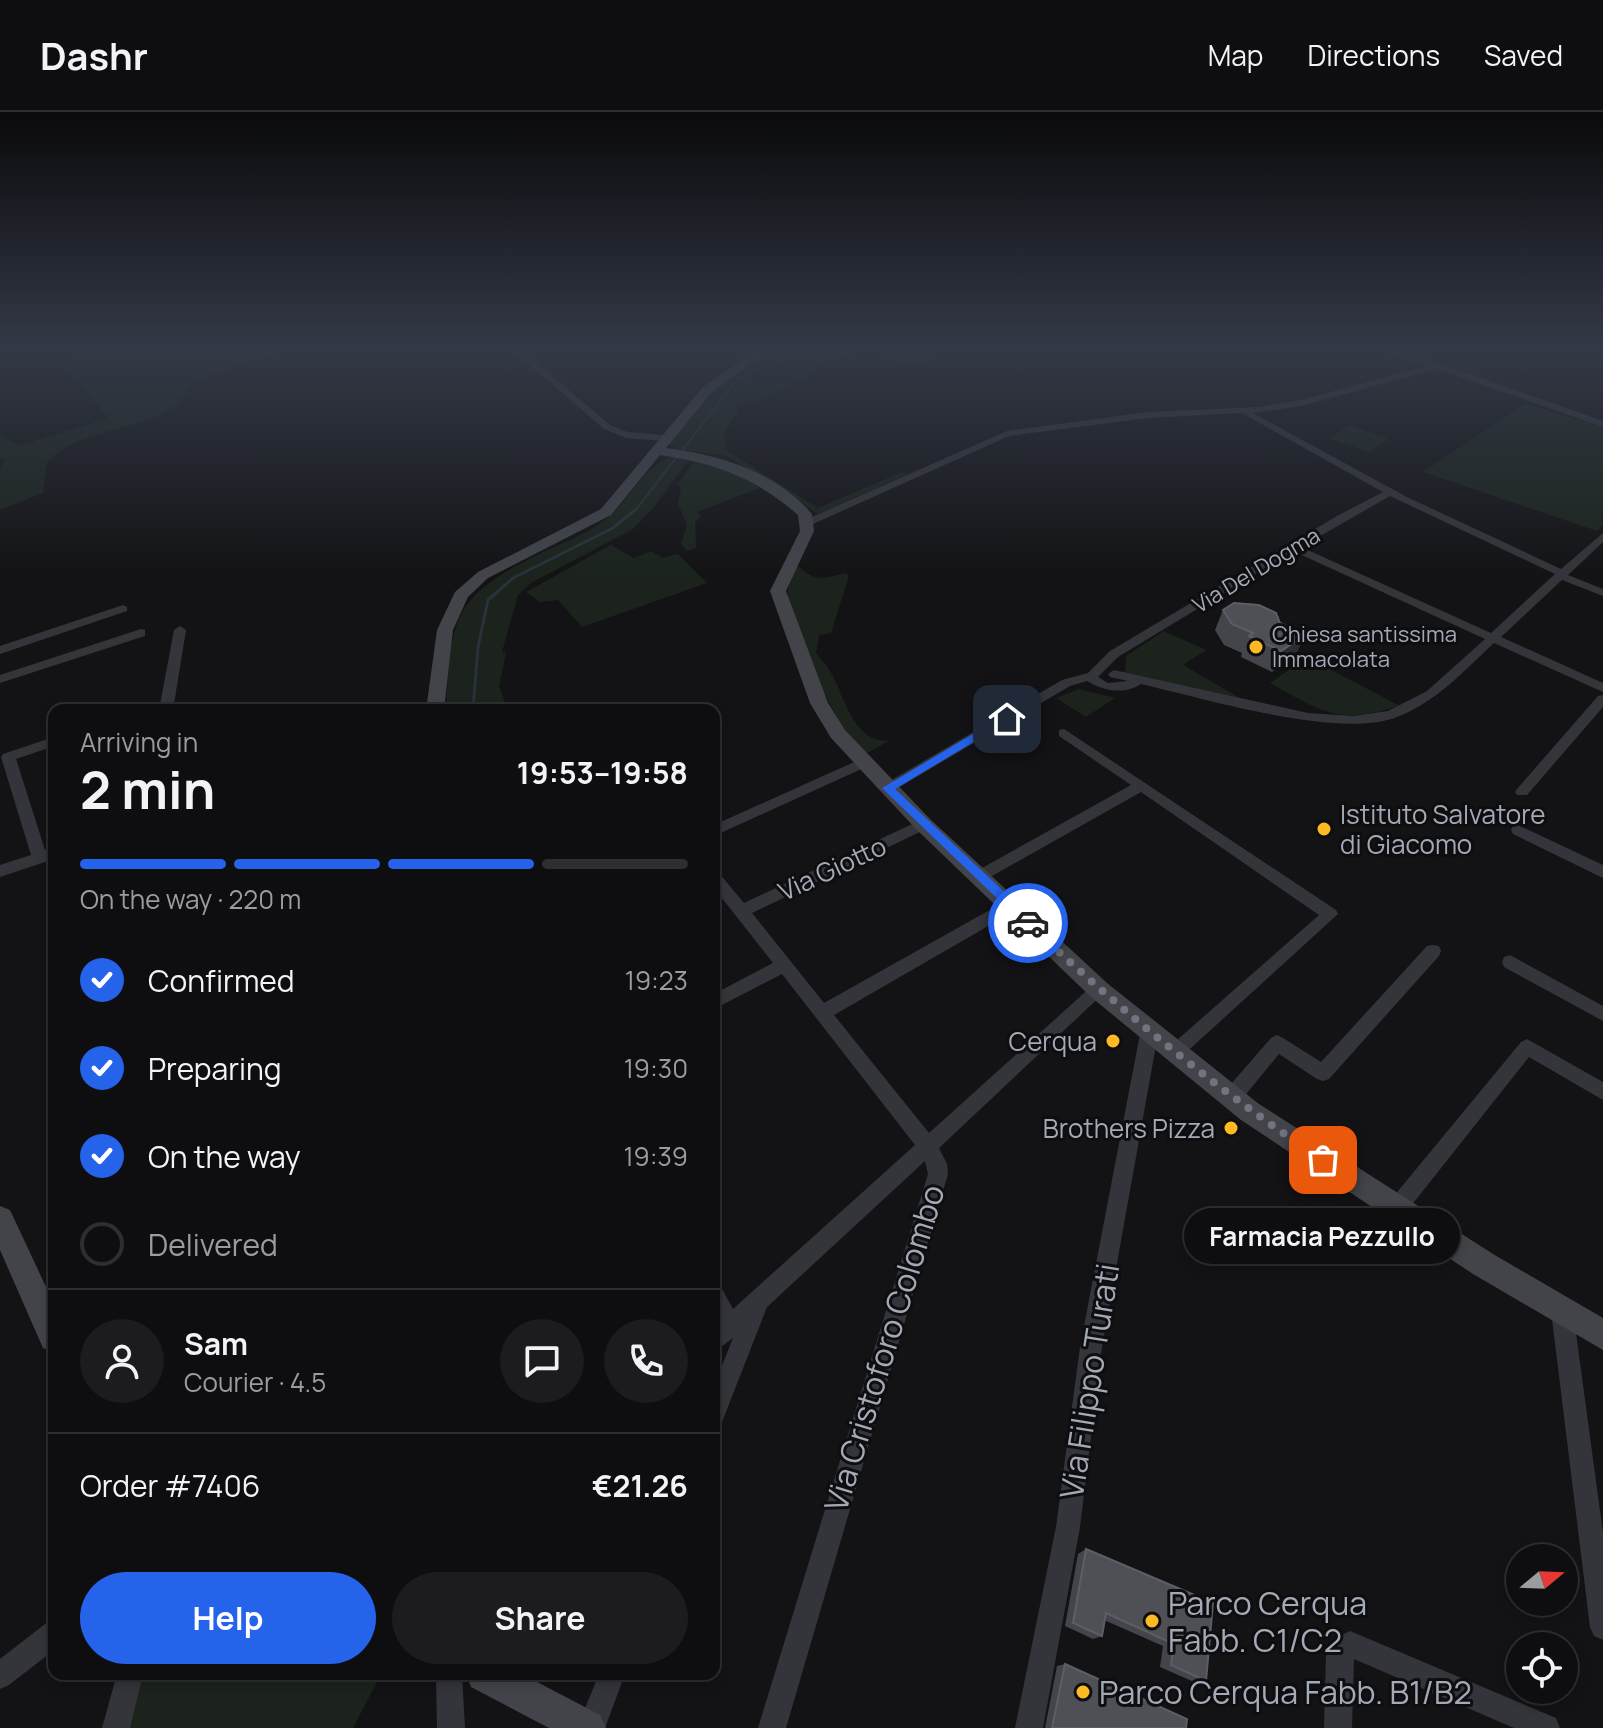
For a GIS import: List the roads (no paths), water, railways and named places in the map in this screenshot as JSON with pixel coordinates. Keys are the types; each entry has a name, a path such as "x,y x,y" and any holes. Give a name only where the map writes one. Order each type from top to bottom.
{"street":[{"path":"605,425 626,435 692,455 720,459 743,469 799,508 809,522"},
{"path":"436,704 445,630 453,606 461,595 503,564 597,519 617,502 681,425"},
{"path":"1071,425 1007,434 809,522 780,581 779,598 819,703 863,763 923,824 1149,1034 1231,1098 1396,1209 1603,1335"},
{"path":"1268,425 1341,469 1476,537 1603,593"},
{"name":"Via Del Dogma","path":"1094,677 1123,651 1293,547 1391,492"},
{"path":"888,788 1061,686 1094,677 1114,676 1308,717 1374,719 1417,705 1603,536"},
{"path":"1293,547 1603,688"},
{"path":"0,650 123,609"},
{"path":"165,704 180,630"},
{"path":"0,679 141,633"},
{"path":"1114,676 1123,651"},
{"path":"1522,792 1603,699"},
{"path":"1064,733 1330,914 1174,1053"},
{"path":"0,871 47,855 8,757 48,743"},
{"path":"720,828 863,763"},
{"path":"978,877 1140,786"},
{"name":"Via Giotto","path":"741,911 923,824"},
{"path":"1518,830 1603,872"},
{"path":"720,885 927,1145 720,1336"},
{"path":"823,1012 1010,906"},
{"path":"1231,1098 1277,1043 1323,1073 1433,951"},
{"path":"1510,962 1603,1014"},
{"path":"720,999 785,965"},
{"name":"Via Cristoforo Colombo","path":"772,1728 938,1174 937,1164 927,1145 1099,990"},
{"name":"Via Filippo Turati","path":"1029,1728 1068,1527 1091,1347 1149,1034"},
{"path":"1396,1209 1527,1047 1603,1092"},
{"path":"0,1219 48,1324"},
{"path":"720,1399 759,1300"},
{"path":"720,1307 731,1326"},
{"path":"1562,1311 1603,1627"},
{"path":"0,1676 48,1638"},
{"path":"1338,1728 1339,1656 1350,1644 1546,1728"},
{"path":"116,1728 128,1680"},
{"path":"449,1680 451,1728"},
{"path":"496,1680 589,1728 609,1680"}],"waterway":[{"path":"635,511 701,425"},
{"path":"473,704 478,647 488,600 513,578 613,528 636,509"}],"place":[{"name":"Chiesa santissima Immacolata","path":"1256,647"},
{"name":"Istituto Salvatore di Giacomo","path":"1324,829"},
{"name":"Cerqua","path":"1113,1041"},
{"name":"Brothers Pizza","path":"1231,1128"},
{"name":"Farmacia Pezzullo","path":"1323,1160"},
{"name":"Parco Cerqua Fabb. C1/C2","path":"1152,1621"},
{"name":"Parco Cerqua Fabb. B1/B2","path":"1083,1692"}]}
